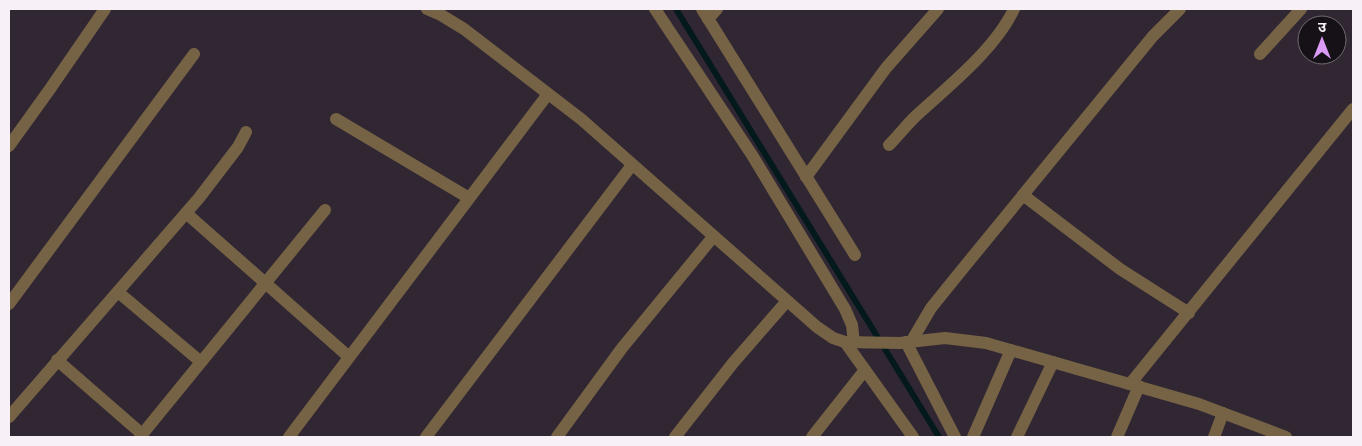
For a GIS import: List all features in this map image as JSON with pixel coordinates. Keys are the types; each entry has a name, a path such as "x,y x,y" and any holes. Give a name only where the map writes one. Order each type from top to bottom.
{"street":[{"path":"9,146 105,9"},
{"path":"427,9 464,29 582,119 816,327 833,338 853,343 906,342 945,338 986,343 1199,404 1286,437"},
{"path":"655,9 752,155 845,309 852,325 853,343 865,370 913,437"},
{"path":"717,9 705,14 855,254"},
{"path":"806,177 886,68 938,9"},
{"path":"889,145 917,115 937,98 986,49 1010,18 1014,9"},
{"path":"906,342 931,308 1153,36 1180,9"},
{"path":"1260,54 1301,9"},
{"path":"9,304 194,54"},
{"path":"289,437 548,94"},
{"path":"1118,437 1134,385 1189,313 1353,110"},
{"path":"336,119 469,198"},
{"path":"9,417 186,213 238,147 246,132"},
{"path":"426,437 632,165"},
{"path":"1023,195 1120,269 1189,313"},
{"path":"57,360 141,436 325,210"},
{"path":"186,213 349,357"},
{"path":"557,437 622,348 713,237"},
{"path":"118,292 201,362"},
{"path":"676,437 733,363 787,301"},
{"path":"906,342 956,437"},
{"path":"973,437 1011,350"},
{"path":"1017,437 1054,362"},
{"path":"812,437 865,370"},
{"path":"1214,437 1224,413"}],"waterway":[{"path":"676,9 939,437"}]}
